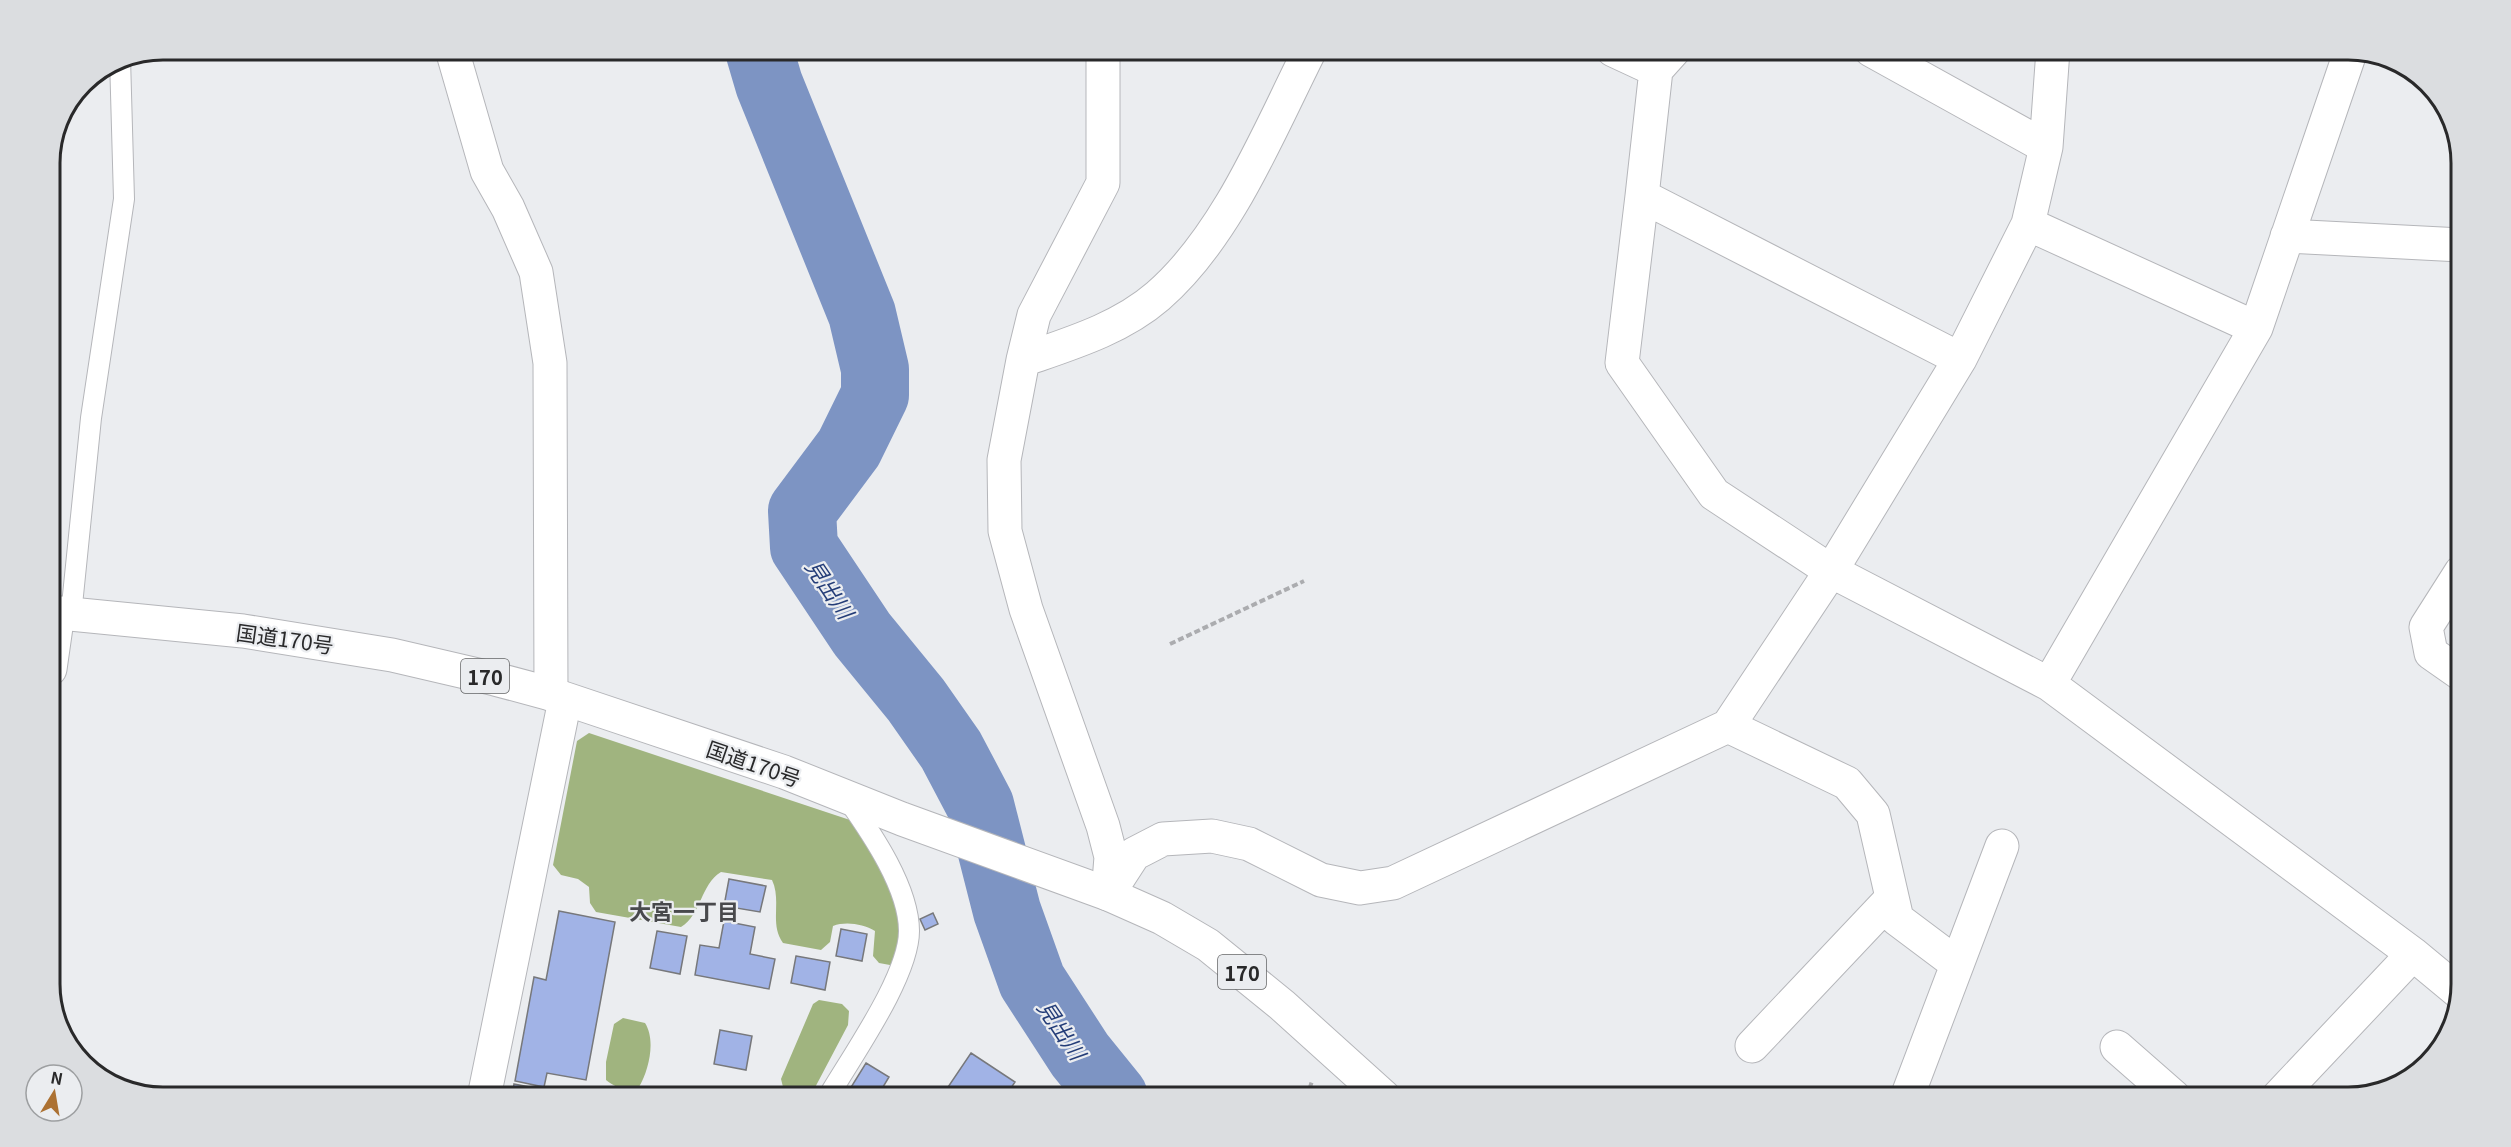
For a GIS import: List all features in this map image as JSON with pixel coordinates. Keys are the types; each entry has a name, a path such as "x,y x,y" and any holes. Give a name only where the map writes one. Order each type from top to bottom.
{"main road":[{"path":"455,60 487,171 508,208 536,272 550,363 558,697 486,1087"},
{"path":"1103,60 1103,183 1034,315 1004,460 1005,531 1026,609 1103,826 1111,856 1108,894"},
{"path":"1023,360 1102,332 1158,297 1204,245 1216,226 1245,178 1305,60"},
{"path":"1665,60 1642,196 1622,363 1714,494 1831,571 2049,684 2413,954 2451,985"},
{"path":"1889,60 2046,147"},
{"path":"1108,894 1134,854 1163,839 1212,836 1249,844 1321,880 1360,888 1393,883 1728,726 1831,571 1960,359 2028,224 2046,147 2052,60"},
{"path":"2049,684 2256,327 2348,60"},
{"path":"1642,196 1960,359"},
{"path":"2028,224 2256,327"},
{"path":"2287,236 2451,244"},
{"path":"2451,588 2426,627 2431,653 2451,667"},
{"name":"国道170号","path":"60,613 232,630 392,655 495,679 558,697 739,757 1108,894 1162,918 1208,945 1282,1005 1371,1087"},
{"path":"1728,726 1846,783 1873,814 1890,900 1897,919 1958,964"},
{"path":"1911,1087 2002,846"},
{"path":"1752,1046 1890,900"},
{"path":"2288,1087 2413,954"},
{"path":"2117,1047 2162,1087"}],"lane":[{"path":"60,613 124,199 120,69"},
{"path":"834,1087 900,974 909,932 907,910 892,872 869,830 844,795"}],"path":[{"path":"1170,644 1304,581"}],"green space":[{"path":"589,733 850,820 876,860 896,906 899,927 896,961 890,965 879,963 873,956 875,931 854,924 833,926 830,942 821,950 783,943 777,928 776,896 772,880 721,872 709,884 693,915 681,927 596,912 590,903 589,887 578,879 561,875 553,865 577,741"},
{"path":"819,1000 842,1004 849,1011 848,1025 815,1087 783,1087 781,1079 813,1004"},
{"path":"623,1018 645,1023 648,1030 650,1055 639,1087 618,1087 606,1080 606,1062 614,1024"}],"building":[{"path":"729,879 766,886 760,912 724,906"},
{"path":"559,911 615,922 586,1080 547,1073 544,1087 515,1081 534,977 546,980"},
{"path":"933,913 938,924 925,930 920,919"},
{"path":"724,921 755,927 750,954 775,959 769,989 695,975 700,945 719,948"},
{"path":"841,929 867,934 862,961 836,956"},
{"path":"657,931 687,936 680,974 650,968"},
{"path":"796,956 830,962 825,990 791,983"},
{"path":"720,1030 752,1036 746,1070 714,1064"},
{"path":"971,1053 1015,1082 1012,1087 948,1087"},
{"path":"866,1063 889,1077 883,1087 851,1087"},
{"path":"514,1084 530,1087 514,1087"}],"waterway":[{"name":"見出川","path":"762,60 769,84 862,314 875,369 875,395 849,448 802,511 804,547 862,634 916,700 951,750 980,805 1007,911 1032,981 1080,1055 1106,1087"}],"district":[{"name":"大宮一丁目","path":"684,910"}]}
